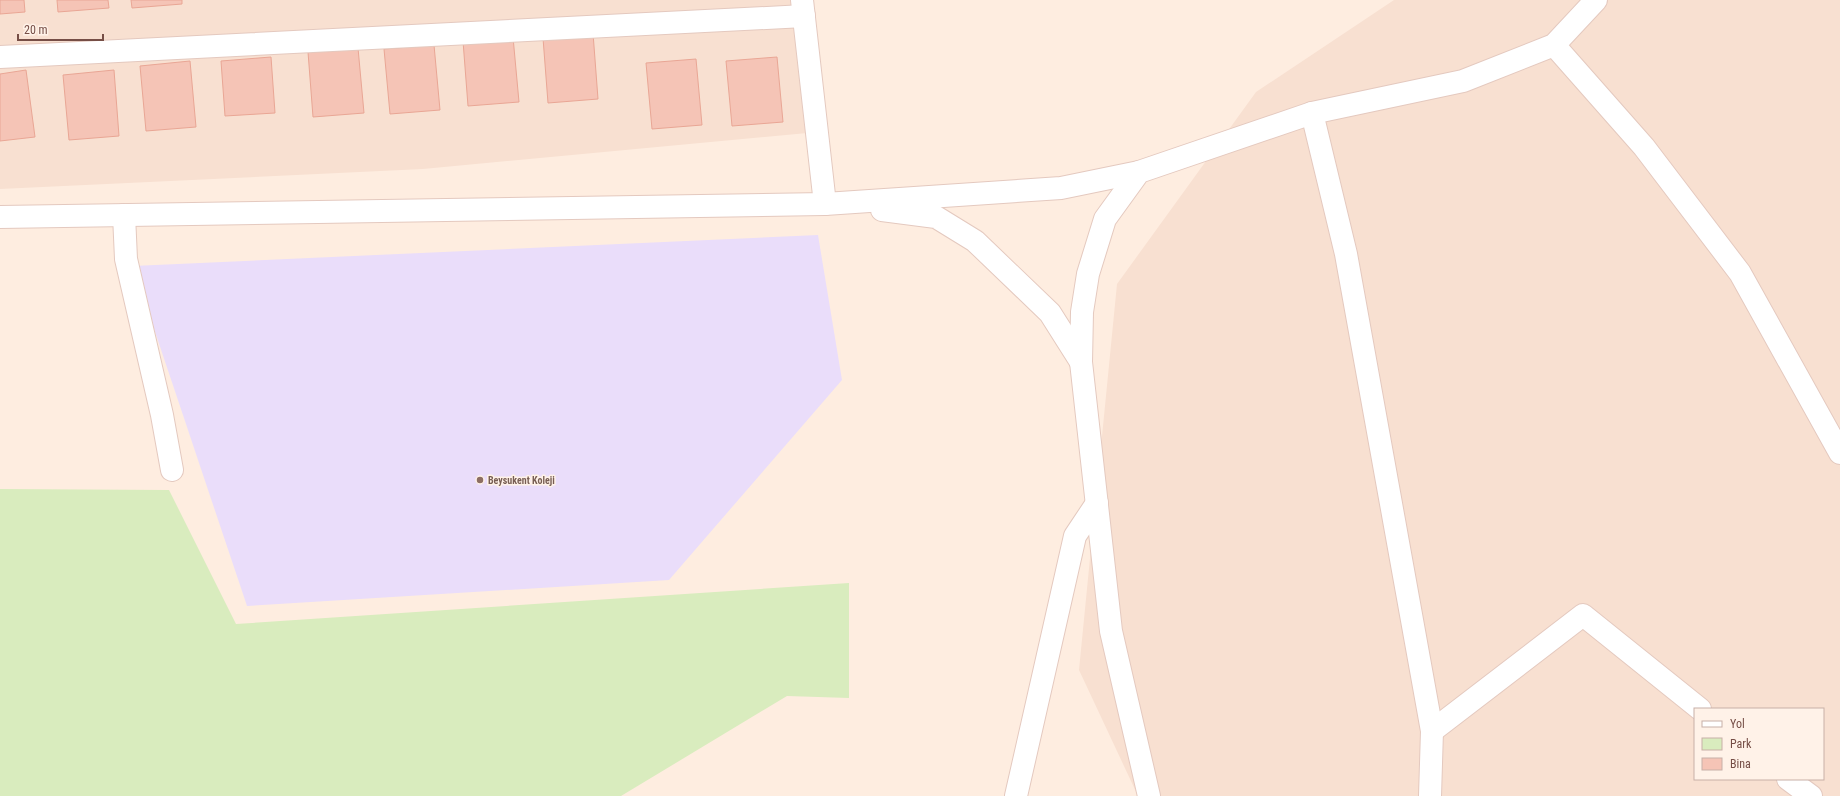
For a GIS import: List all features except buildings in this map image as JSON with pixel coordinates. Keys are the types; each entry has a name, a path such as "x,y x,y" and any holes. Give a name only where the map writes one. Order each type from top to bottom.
{"street":[{"path":"0,217 825,204 1061,188 1139,172 1312,113 1463,81 1554,45 1596,0"},
{"path":"0,58 803,8 825,204"},
{"path":"1554,45 1644,147 1740,273 1840,453"},
{"path":"1312,113 1346,254 1432,731 1430,796"},
{"path":"1139,172 1105,219 1088,274 1082,312 1081,362 1111,631 1149,796"},
{"path":"825,204 936,217 975,240 1050,313 1081,362"},
{"path":"124,215 126,259 162,415 172,470"},
{"path":"1016,796 1075,536 1097,504"},
{"path":"1432,731 1583,615 1699,708"},
{"path":"1789,780 1811,796"}],"shaded area":[{"path":"0,0 803,0 818,132 423,169 0,189"},
{"path":"1394,0 1840,0 1840,796 1138,796 1079,670 1117,284 1256,92"},
{"name":"Beysukent Koleji","path":"818,235 842,380 669,580 247,606 133,266"}],"green space":[{"path":"0,489 169,490 236,624 849,583 849,698 787,696 621,796 0,796"}],"place":[{"name":"Beysukent Koleji","path":"480,480"}]}
